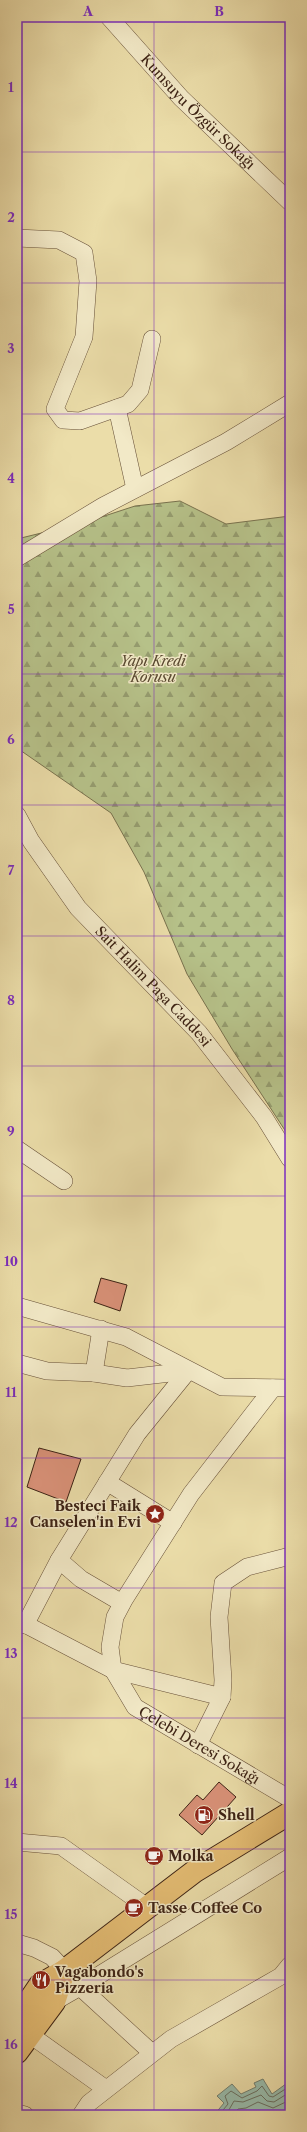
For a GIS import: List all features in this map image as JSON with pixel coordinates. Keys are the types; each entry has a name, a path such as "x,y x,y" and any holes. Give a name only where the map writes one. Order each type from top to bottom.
{"main road":[{"path":"17,2052 23,2027 40,1986 64,1971 195,1871 290,1813"},
{"path":"23,2027 54,2002 64,1971"}],"street":[{"name":"Kumsuyu Özgür Sokağı","path":"109,17 181,98 290,202"},
{"path":"17,238 59,240 84,252 88,281 84,337 54,410 63,420 80,421 128,404 140,390 152,339"},
{"path":"17,558 102,506 226,442 290,402"},
{"path":"116,408 135,489"},
{"name":"Sait Halim Paşa Caddesi","path":"17,815 31,841 78,908 199,1033 264,1117 290,1159"},
{"path":"17,1149 64,1181"},
{"path":"17,1306 126,1337 188,1371 222,1387 290,1388"},
{"path":"94,1373 101,1329"},
{"path":"17,1363 47,1371 94,1373 127,1378 188,1371"},
{"path":"188,1371 137,1434 21,1623 113,1670 222,1697"},
{"path":"113,1670 111,1639 115,1617 122,1604 191,1494 273,1388"},
{"path":"108,1482 173,1523"},
{"path":"198,1745 222,1697 223,1680 219,1617 223,1583 247,1568 290,1556"},
{"path":"59,1560 81,1579 122,1604"},
{"name":"Çelebi Deresi Sokağı","path":"113,1670 135,1707 290,1799"},
{"path":"17,1842 61,1846 147,1907"},
{"path":"54,2002 290,1857"},
{"path":"17,1943 34,1948 52,1957 80,1987 152,2053"},
{"path":"82,2115 89,2103 171,2039 280,1976 290,1965"},
{"path":"23,2027 106,2089"},
{"path":"17,2113 25,2115"}],"green space":[{"name":"Yapı Kredi Korusu","path":"180,501 226,524 290,516 290,1138 232,1049 187,974 144,872 111,813 17,748 17,539 86,522 135,506"}],"water":[{"path":"263,2079 272,2094 290,2081 290,2115 214,2115 224,2103 217,2096 232,2084 241,2094 256,2087 254,2083"}],"building":[{"path":"101,1278 127,1285 120,1311 94,1302"},
{"path":"39,1448 81,1459 66,1502 27,1487"},
{"path":"219,1782 236,1797 202,1835 179,1815 197,1795 203,1800"}],"place":[{"name":"Besteci Faik Canselen'in Evi","path":"155,1514"},
{"name":"Shell","path":"204,1815"},
{"name":"Molka","path":"154,1856"},
{"name":"Tasse Coffee Co","path":"134,1908"},
{"name":"Vagabondo's Pizzeria","path":"41,1980"}]}
